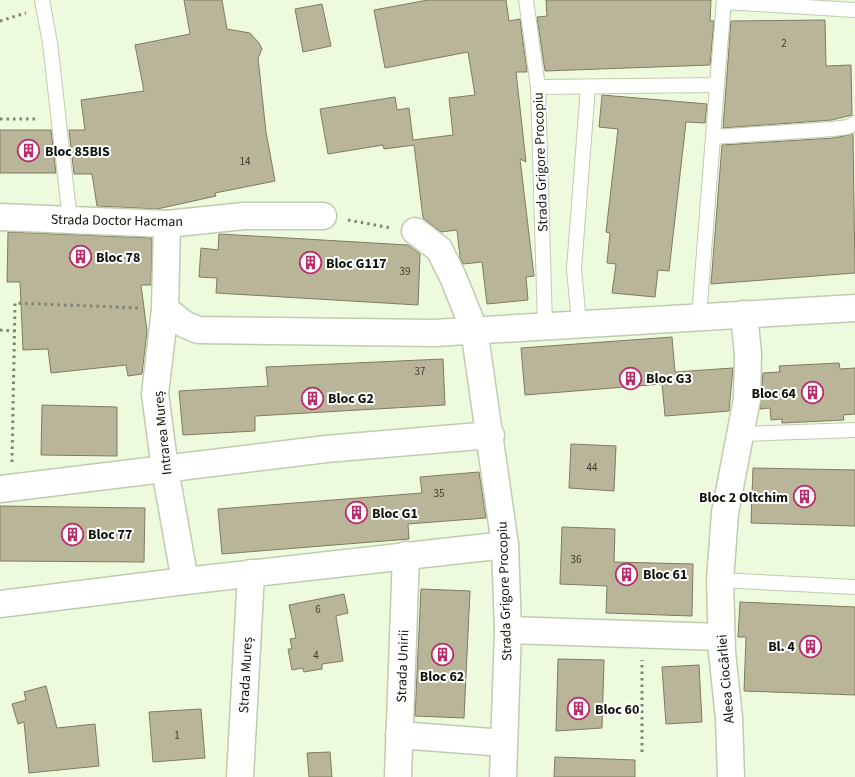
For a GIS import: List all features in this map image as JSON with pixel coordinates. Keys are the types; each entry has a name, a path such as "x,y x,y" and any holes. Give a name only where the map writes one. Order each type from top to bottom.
{"street":[{"name":"Strada Doctor Hacman","path":"0,217 167,224 244,216 323,216"},
{"name":"Intrarea Mureș","path":"167,224 165,309 155,394 165,469 185,581"},
{"name":"Strada Grigore Procopiu","path":"415,232 439,249 453,277 474,329 491,436 505,546 508,630 503,777"},
{"path":"165,309 184,324 198,330 434,333 474,329 855,308"},
{"name":"Aleea Ciocârliei","path":"731,777 729,718 721,637 720,580 725,513 742,434 747,400 748,354 744,314"},
{"path":"6,488 326,449 491,436"},
{"path":"0,604 406,555 505,546"},
{"name":"Strada Unirii","path":"398,777 406,555"},
{"name":"Strada Mureș","path":"240,777 251,573"},
{"path":"508,630 721,637"},
{"path":"400,735 504,743"}],"lane":[{"name":"Strada Grigore Procopiu","path":"526,0 538,88 545,325"},
{"path":"699,316 724,1 855,10"},
{"path":"43,4 59,119 70,220"},
{"path":"538,88 717,85"},
{"path":"579,323 574,269 588,87"},
{"path":"713,137 833,129 848,127 855,123"},
{"path":"742,434 855,430"},
{"path":"720,580 855,587"}],"path":[{"path":"0,21 43,4"},
{"path":"0,119 59,119"},
{"path":"323,216 415,232"},
{"path":"6,488 15,303 165,309"},
{"path":"0,330 15,331"},
{"path":"642,634 642,752"}],"building":[{"path":"184,0 222,0 227,29 250,33 259,43 262,49 258,58 266,132 275,181 215,193 216,196 157,209 97,206 92,174 74,174 69,130 85,130 81,100 144,91 135,45 190,34"},
{"path":"428,0 506,0 509,21 520,19 527,72 516,72 526,162 520,159 534,276 526,277 528,300 487,304 482,262 463,264 460,257 457,230 441,232 423,218 414,145 384,149 383,145 328,154 320,109 395,97 397,110 409,108 413,140 453,135 449,98 475,95 468,52 385,68 374,10"},
{"path":"546,0 711,0 710,21 714,21 710,65 545,71 537,17 547,16"},
{"path":"322,4 331,46 303,52 295,9"},
{"path":"825,20 826,66 851,65 852,115 832,120 723,128 731,21"},
{"path":"602,95 707,104 705,123 686,122 669,271 658,270 655,297 612,293 616,264 607,263 610,233 606,232 618,129 599,127"},
{"name":"Bloc 85BIS","path":"0,130 51,130 56,173 0,173"},
{"path":"853,134 855,273 711,284 722,145 834,138"},
{"path":"8,232 152,238 151,285 141,285 147,331 142,374 128,376 126,365 51,373 48,349 23,350 20,282 7,282"},
{"name":"Bloc G117","path":"219,234 408,245 420,254 418,305 216,293 217,278 199,277 201,248 218,250"},
{"name":"Bloc G3","path":"672,337 675,372 733,368 729,411 665,416 662,384 525,395 521,348"},
{"name":"Bloc G2","path":"443,359 445,405 255,416 255,431 183,435 179,391 268,386 266,367"},
{"name":"Bloc 64","path":"839,363 840,369 855,368 855,414 843,415 844,420 782,423 782,419 771,420 770,408 760,409 763,373 780,372 779,366"},
{"path":"42,405 117,407 117,456 41,455"},
{"path":"571,444 616,446 614,491 569,488"},
{"name":"Bloc 2 Oltchim","path":"753,468 855,470 855,526 751,523"},
{"name":"Bloc G1","path":"479,472 486,518 408,524 409,539 222,554 218,509 422,493 420,477"},
{"name":"Bloc 77","path":"0,506 145,508 144,562 0,561"},
{"name":"Bloc 61","path":"562,527 615,529 614,562 693,564 692,616 606,613 607,586 560,584"},
{"name":"Bloc 62","path":"421,589 470,591 464,718 415,716"},
{"path":"344,594 348,613 336,616 343,661 322,664 322,669 304,672 303,668 292,670 288,649 292,649 290,639 296,638 289,605"},
{"name":"Bl. 4","path":"740,602 855,607 855,695 744,691 746,637 738,637"},
{"path":"558,659 604,660 602,728 556,731"},
{"path":"699,665 702,722 666,724 662,667"},
{"path":"46,686 57,728 95,724 99,766 29,773 24,722 18,724 12,704 26,700 24,692"},
{"path":"201,709 205,758 153,762 149,712"},
{"path":"330,752 332,777 309,777 307,753"},
{"path":"555,757 635,760 635,777 554,777"}],"place":[{"name":"Bloc 85BIS","path":"29,151"},
{"name":"Bloc 78","path":"80,257"},
{"name":"Bloc G117","path":"310,263"},
{"name":"Bloc G3","path":"630,378"},
{"name":"Bloc 64","path":"812,393"},
{"name":"Bloc G2","path":"312,398"},
{"name":"Bloc 2 Oltchim","path":"804,497"},
{"name":"Bloc G1","path":"356,513"},
{"name":"Bloc 77","path":"72,534"},
{"name":"Bloc 61","path":"627,574"},
{"name":"Bl. 4","path":"811,646"},
{"name":"Bloc 62","path":"442,654"},
{"name":"Bloc 60","path":"579,709"}]}
